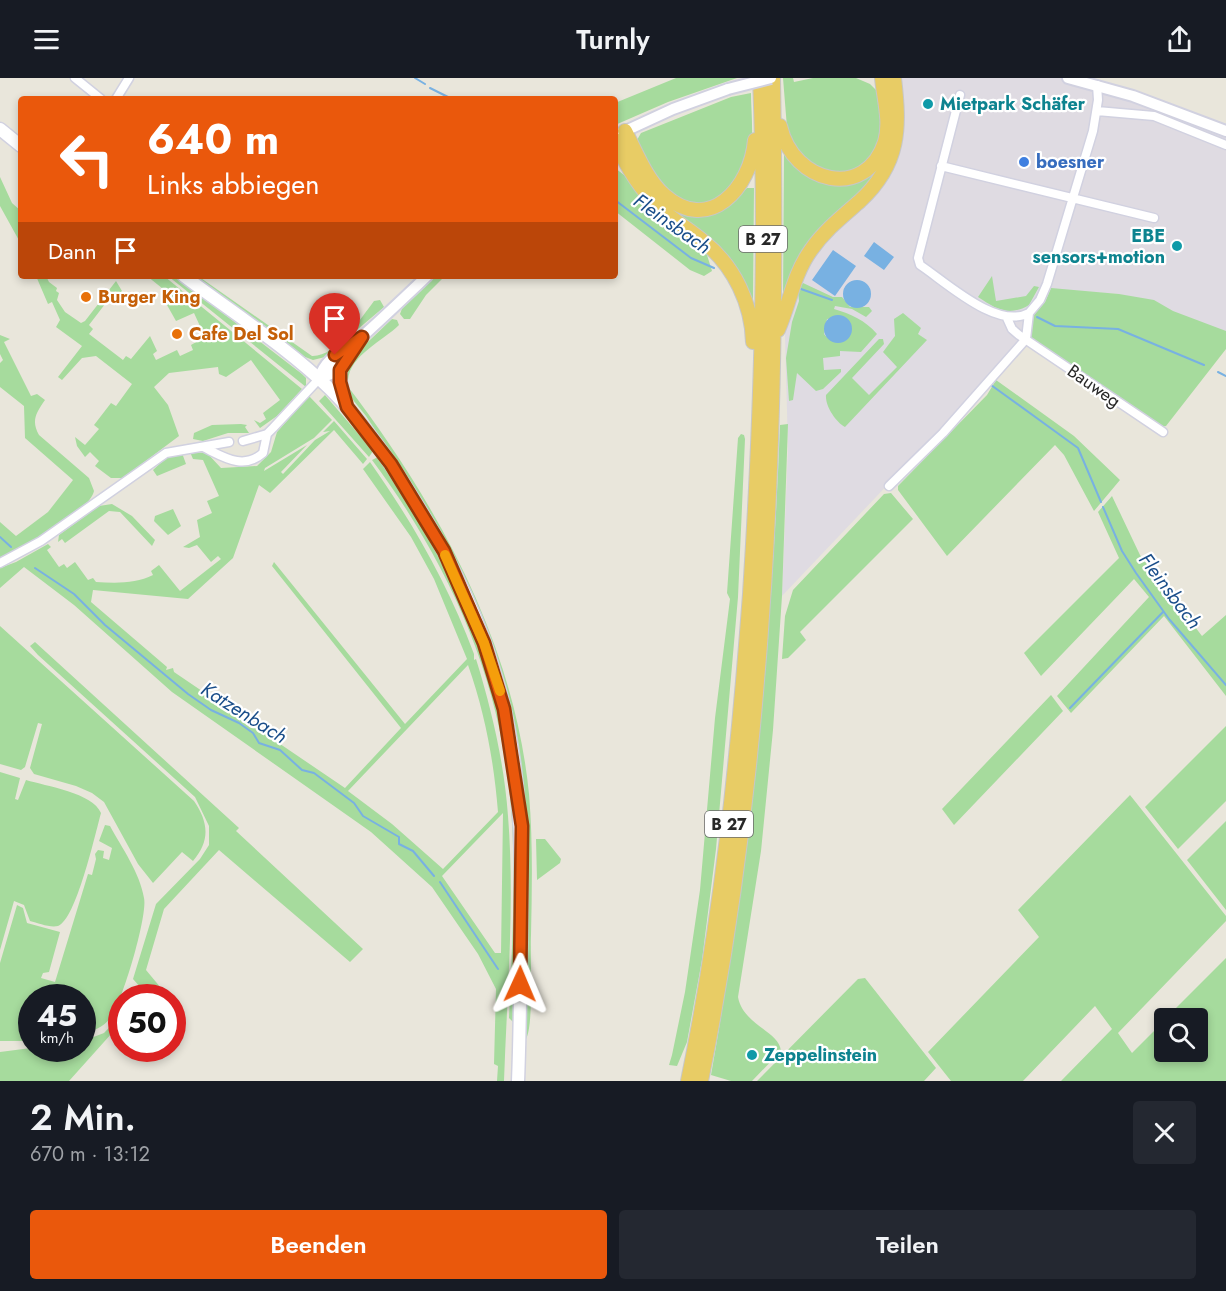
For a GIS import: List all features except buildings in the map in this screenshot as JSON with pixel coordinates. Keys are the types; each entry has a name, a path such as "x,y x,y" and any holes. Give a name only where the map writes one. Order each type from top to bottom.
{"highway":[{"name":"B 27","path":"688,1081 716,925 734,780 753,539 763,247 760,78"},
{"name":"B 27","path":"701,1081 728,925 750,741 766,536 774,340 772,78"},
{"path":"774,110 786,146 799,163 818,176 845,178 871,164 883,147 887,126 882,84 870,78"},
{"path":"774,340 796,277 807,256 827,230 870,190 887,165 895,145 898,124 894,78"},
{"path":"618,136 666,197 689,207 712,206 734,194 749,171 754,147 755,116 761,98"},
{"path":"618,136 620,159 655,203 711,249 734,276 751,323 753,354 760,380"}],"main road":[{"path":"0,129 18,144"},
{"path":"188,279 319,379 347,407 391,464 425,518 462,590 496,674 515,772 522,826 518,1081"}],"street":[{"path":"75,78 97,96"},
{"path":"118,96 129,78"},
{"path":"618,136 673,109 728,89 772,78"},
{"path":"1068,78 1096,85 1226,131"},
{"path":"960,95 918,253 920,265 994,314 1007,318 1021,317 1029,313 1044,292 1096,111 1096,85"},
{"path":"1096,111 1154,116 1226,145"},
{"path":"941,166 1154,218"},
{"path":"253,459 246,451 245,440 267,434 319,379 331,374 339,359 424,279"},
{"path":"889,486 943,433 1026,339 1029,313"},
{"name":"Bauweg","path":"1007,318 1012,329 1163,432"},
{"path":"299,363 339,359"},
{"path":"339,359 340,377 347,407"},
{"path":"202,447 230,461 253,459 263,453 267,434"},
{"path":"0,563 41,542 161,456 179,449 230,442"}],"shaded area":[{"path":"894,78 1068,78 1226,131 1226,333 1119,294 1050,289 1044,292 1035,307 1026,339 782,596 788,449 785,336 787,299"}],"green space":[{"path":"676,78 737,78 668,102 618,124 618,102"},
{"path":"783,78 793,78 794,82 813,78 856,78 870,84 878,92 884,127 868,163 842,176 814,170 788,140"},
{"path":"751,93 751,153 745,171 736,185 725,196 713,202 700,204 674,197 662,187 651,174 643,158 637,140 641,133 731,97"},
{"path":"784,152 807,176 832,183 889,152 857,200 783,298"},
{"path":"618,170 661,220 707,255 712,271 704,276 690,270 618,213"},
{"path":"0,177 12,203 18,208 18,239 0,206"},
{"path":"747,188 754,188 753,305 743,284 664,206 657,195 721,208 734,201"},
{"path":"992,276 996,301 1026,296 1034,286 1039,287 1029,305 1022,309 1003,310 978,297"},
{"path":"37,279 48,279 57,288 56,291 59,293 57,300 65,312 81,323 116,281 122,291 120,294 115,291 89,325 93,329 89,334 123,360 126,356 131,359 150,336 157,351 153,354 156,360 177,350 180,356 193,350 191,345 205,337 194,313 176,321 167,305 173,297 151,279 168,279 302,389 277,416 260,428 254,420 260,423 266,419 263,413 280,400 251,360 226,377 219,374 218,367 169,373 154,387 168,405 179,436 123,478 111,478 95,466 99,461 90,452 85,457 77,446 75,437 85,445 99,429 94,425 111,403 116,406 132,384 96,356 82,358 62,380 58,377 82,346 56,327 60,320 52,302 48,304"},
{"path":"172,279 179,279 302,374 306,378 306,387"},
{"path":"195,279 202,279 312,356 321,355 339,344 374,301 380,300 384,307 325,357 313,360 300,355"},
{"path":"431,279 442,279 426,295 410,319 404,319 400,314 403,306"},
{"path":"803,283 833,297 842,297 850,307 869,307 872,311 866,317 852,309 835,306 834,309 857,318 877,334 861,352 840,351 840,356 823,358 824,370 841,369 841,372 823,389 816,391 797,373 793,400 789,401 786,358 792,322 799,301 798,290","holes":["845,317 851,327 846,340 840,342 824,334 827,319"]},
{"path":"1051,288 1119,294 1154,300 1173,311 1226,331 1226,349 1166,426 1160,427 1029,339 1034,314 1045,302"},
{"path":"903,313 921,328 918,334 927,340 845,427 832,413 827,404 826,395 879,339 883,339 884,344 852,378 869,395 897,367 883,352 895,336 894,319"},
{"path":"392,319 397,320 399,325 361,356 350,371 348,380 343,381 351,358"},
{"path":"0,335 10,339 4,342 31,396 37,394 45,400 35,421 39,435 89,478 94,491 90,500 68,519 37,539 0,558 0,522 16,536 48,512 73,480 25,438 24,406 0,387 0,363 3,360 0,354"},
{"path":"996,380 1074,436 1120,480 1094,511 1064,455 1055,445 947,556 898,490 898,486 987,395"},
{"path":"346,384 411,477 440,526 466,577 507,683 521,738 530,812 531,1005 526,1039 511,720 421,500 366,416 349,395"},
{"path":"325,395 373,451 369,457 319,401"},
{"path":"309,396 332,420 314,438 265,468 264,471 307,445 281,472 283,474 315,440 330,431 323,432 334,421 367,459 363,464 334,430 270,493 259,485 233,558 188,599 93,590 91,602 167,667 166,670 173,668 174,672 345,788 401,728 272,566 274,562 405,724 467,659 434,579 411,537 363,469 370,462 415,531 453,603 474,654 474,660 476,659 496,737 504,776 511,882 504,1081 497,1081 498,1066 494,1064 496,989 478,954 432,887 371,832 172,692 74,605 24,567 0,588 0,568 48,544 51,547 47,550 59,567 64,564 67,568 75,562 88,580 93,578 96,582 111,583 140,580 153,575 151,571 159,565 180,591 221,559 218,556 211,562 197,545 189,548 183,547 200,537 197,520 212,513 207,501 219,496 203,460 193,459 190,452 207,453 221,468 257,466 271,452 277,432","holes":["468,665 488,738 498,812 443,869 392,824 348,791","503,813 501,953 495,953 442,876"]},
{"path":"788,424 782,596 773,730 761,851 738,997 741,1007 753,1021 774,1038 781,1051 752,1081 731,1081 711,1075 737,913 757,751 771,588 780,425"},
{"path":"212,425 247,425 245,427 249,433 228,433 203,441 193,439 194,433"},
{"path":"741,434 745,439 738,597 716,849 702,960 687,1042 677,1066 669,1065 685,992 700,890 715,718 730,599 727,593 738,438"},
{"path":"182,453 186,464 157,476 153,470 167,457"},
{"path":"378,457 406,499 452,582 487,669 500,715 510,762 517,821 515,1038 512,1038 513,1022 509,1018 513,907 512,824 504,750 494,705 481,661 445,577 399,498 372,460"},
{"path":"891,493 913,519 800,632 806,640 788,658 782,659 785,616 793,590 884,494"},
{"path":"1112,496 1140,555 1202,636 1226,615 1226,696 1164,616 1071,713 1057,696 1149,597 1134,579 1041,676 1024,653 1119,558 1098,512"},
{"path":"112,504 132,516 155,540 152,546 120,512 109,511 65,543 62,539 58,542 59,535 99,506"},
{"path":"173,509 181,526 168,535 154,521 155,516"},
{"path":"0,626 194,801 203,817 206,832 199,854 193,861 182,852 153,883 138,864 104,802 92,793 76,786 34,774 30,768 42,724 38,723 25,767 21,770 0,764"},
{"path":"35,642 239,828 236,831 363,949 350,962 219,850 164,909 146,970 158,984 137,984 133,979 156,904 200,859 209,845 209,826 195,797 30,646"},
{"path":"1051,695 1063,711 954,825 942,809"},
{"path":"1226,726 1226,801 1178,849 1145,807"},
{"path":"0,772 20,778 15,799 18,800 26,780 79,795 89,800 101,813 84,876 65,920 58,926 30,921 24,905 14,901 0,950"},
{"path":"1130,795 1226,916 1226,921 1118,1033 1132,1053 1154,1031 1154,1062 1208,1062 1208,1008 1176,1008 1226,958 1226,1081 1061,1081 1112,1029 1095,1006 1023,1081 951,1081 928,1052 1039,937 1018,910"},
{"path":"1226,821 1226,910 1187,860"},
{"path":"105,825 110,826 139,879 144,898 142,922 125,984 108,984 108,1020 96,1029 96,984 18,984 18,1041 0,1041 0,963 17,905 23,908 27,923 60,932 49,972 43,973 41,978 55,982 88,874 92,875 95,854 98,850 104,851 103,858 109,860 112,848 99,841"},
{"path":"536,839 545,839 561,859 560,863 537,880"},
{"path":"865,978 936,1068 924,1081 757,1081 858,979"},
{"path":"108,1029 108,1038 96,1051 96,1036"},
{"path":"18,1050 18,1062 86,1062 69,1081 0,1081 0,1052"}],"water":[{"path":"874,242 894,257 884,270 864,256"},
{"path":"833,250 856,266 835,296 812,280"},
{"path":"857,280 867,284 871,294 867,304 857,308 847,304 843,294 847,284"},
{"path":"838,315 848,319 852,329 848,339 838,343 828,339 824,329 828,319"}],"waterway":[{"name":"Fleinsbach","path":"415,78 425,84"},
{"name":"Fleinsbach","path":"430,88 446,96"},
{"name":"Fleinsbach","path":"618,202 691,258 714,268"},
{"name":"Fleinsbach","path":"801,289 832,300"},
{"path":"1037,317 1055,326 1118,329 1204,365"},
{"path":"1218,372 1226,376"},
{"name":"Fleinsbach","path":"991,385 1078,448 1101,502"},
{"name":"Fleinsbach","path":"1103,507 1122,551 1136,573 1169,619 1226,685"},
{"name":"Katzenbach","path":"0,537 11,547"},
{"name":"Katzenbach","path":"35,568 74,594 105,625 188,694 211,710 239,723 253,733 259,743 280,750 302,770 314,773 354,803 363,816 399,837 399,844 413,851 434,876"},
{"path":"1070,708 1163,612"},
{"name":"Katzenbach","path":"440,882 498,969"}],"slow traffic":[{"path":"445,555 484,643 500,691"}],"place":[{"name":"Mietpark Schäfer","path":"928,104"},
{"name":"boesner","path":"1024,162"},
{"name":"EBE sensors+motion","path":"1177,246"},
{"name":"Burger King","path":"86,297"},
{"name":"Cafe Del Sol","path":"177,334"},
{"name":"Zeppelinstein","path":"752,1055"}],"route":[{"path":"335,355 362,337 342,363 340,370 340,382 347,407 391,464 444,551 496,674 517,782 522,826 520,984"}]}
